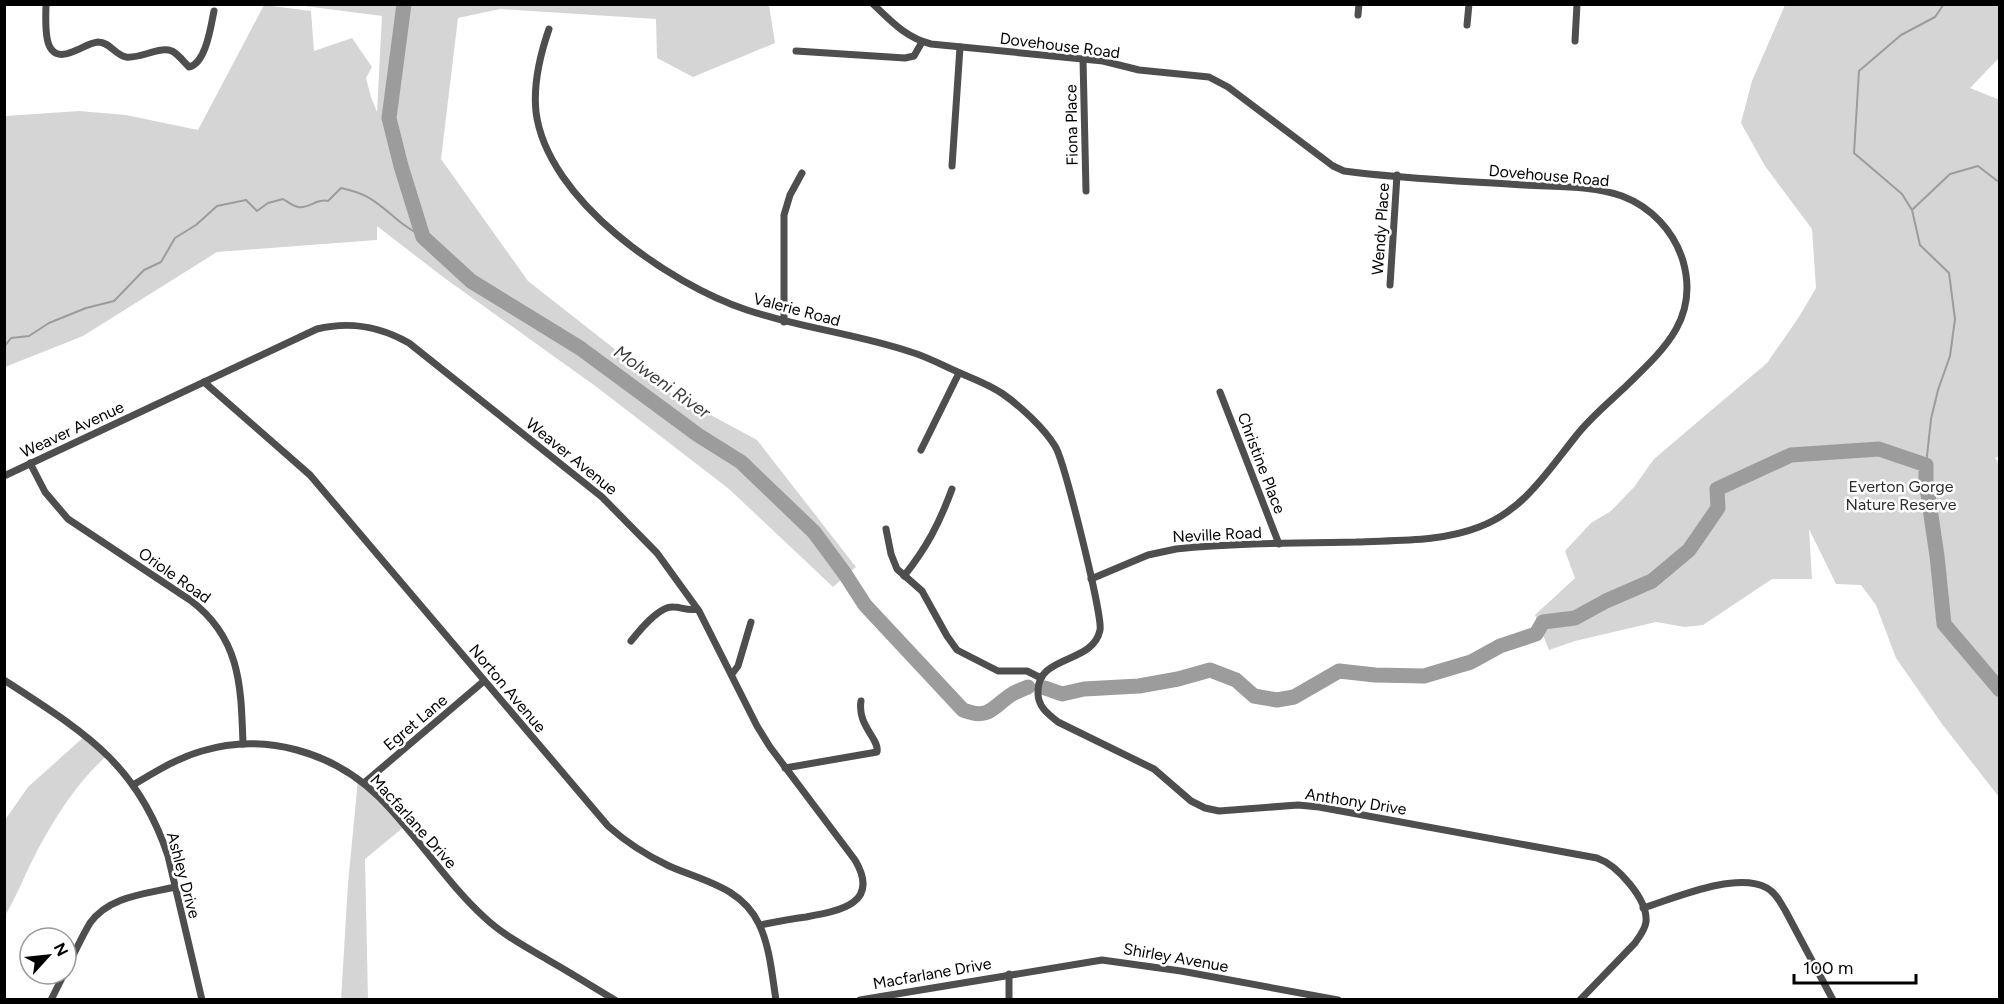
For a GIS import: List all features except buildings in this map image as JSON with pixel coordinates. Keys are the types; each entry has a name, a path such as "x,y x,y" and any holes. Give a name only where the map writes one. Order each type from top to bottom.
{"street":[{"path":"46,4 48,41 56,54 64,55 100,42 129,57 172,51 189,67 195,65 200,58 207,42 214,10"},
{"name":"Dovehouse Road","path":"873,4 903,32 922,42 1083,59 1139,70 1212,78 1228,87 1340,170 1596,190 1629,199 1660,220 1677,246 1687,277 1683,314 1672,337 1656,358 1586,425 1551,469 1521,501 1497,519 1462,532 1421,539 1279,544"},
{"path":"1358,15 1359,4"},
{"path":"1467,25 1469,4"},
{"path":"1575,41 1577,4"},
{"name":"Valerie Road","path":"549,29 536,79 536,110 544,142 562,177 583,201 612,229 663,269 720,299 784,322 910,351 997,390 1012,400 1056,447 1064,469 1091,579"},
{"path":"796,51 904,58 914,56 922,42"},
{"path":"952,166 960,47"},
{"name":"Fiona Place","path":"1083,59 1086,191"},
{"path":"784,322 784,215 790,195 802,173"},
{"name":"Wendy Place","path":"1390,285 1397,175"},
{"name":"Weaver Avenue","path":"4,476 317,329 363,326 394,335 414,346 602,496 657,553 697,609 757,726 785,768 862,870 863,887 855,902 841,910 760,925"},
{"path":"921,450 959,373"},
{"name":"Norton Avenue","path":"204,382 316,482 616,834 642,853 726,888 747,907 760,925 765,940 776,999"},
{"name":"Christine Place","path":"1220,392 1279,544"},
{"name":"Oriole Road","path":"30,464 45,492 68,519 190,600 216,626 232,653 238,673 243,744"},
{"path":"904,576 931,539 952,489"},
{"path":"886,529 895,565 922,591 946,636 957,650 998,671 1027,671 1041,678 1051,667 1083,653 1090,647 1098,637 1101,619 1091,579"},
{"name":"Neville Road","path":"1091,579 1162,551 1279,544"},
{"path":"631,641 642,627 667,608 672,606 688,610 697,609"},
{"path":"732,674 738,666 751,622"},
{"name":"Anthony Drive","path":"1041,678 1038,700 1046,713 1065,725 1154,769 1191,801 1205,808 1219,811 1298,805 1319,807 1597,858 1611,864 1619,872 1643,908"},
{"name":"Ashley Drive","path":"4,681 86,735 108,755 133,785 152,814 162,838 202,999"},
{"name":"Egret Lane","path":"364,783 484,681"},
{"path":"785,768 876,752 877,745 861,718 861,701"},
{"name":"Macfarlane Drive","path":"133,785 175,761 219,747 243,744 266,745 302,751 348,772 364,783 387,806 467,900 507,936 606,997 615,999"},
{"path":"1580,999 1642,933 1646,920 1643,908 1714,885 1746,883 1768,888 1778,897 1833,999"},
{"path":"78,947 91,922 108,906 129,898 175,887"},
{"name":"Shirley Avenue","path":"1009,974 1102,960 1116,960 1338,999"},
{"path":"1009,974 1009,999"},
{"name":"Macfarlane Drive","path":"860,999 1009,974"}],"green space":[{"path":"264,5 311,11 314,51 352,38 372,67 366,78 377,112 382,16 297,5 769,5 775,43 693,77 657,58 656,19 500,9 458,18 441,159 528,281 672,394 757,440 856,567 833,587 729,489 598,388 443,277 377,226 377,240 217,252 83,336 5,367 5,116 79,111 126,115 198,130"},
{"name":"Everton Gorge Nature Reserve","path":"1785,5 1999,5 1999,58 1970,88 2000,100 2000,456 1995,458 2000,464 1999,797 1942,724 1896,658 1876,605 1861,585 1836,584 1809,529 1812,579 1772,579 1703,625 1685,627 1656,622 1575,641 1549,650 1535,615 1575,578 1565,551 1591,523 1611,511 1634,487 1654,459 1767,363 1816,288 1812,229 1765,166 1741,123 1752,81"},
{"path":"86,735 108,755 86,777 57,816 5,916 5,820 28,787"},
{"path":"358,779 405,826 365,859 368,999 341,1000 348,884"}],"waterway":[{"name":"Molweni River","path":"404,4 389,118 423,237 471,281 580,348 698,435 741,462 814,532 865,605 963,710 972,713 986,713 1014,693 1028,687"},
{"path":"1926,465 1931,419 1950,356 1955,319 1949,273 1920,245 1912,210 1902,194 1854,153 1859,71 1901,35 1935,17 1944,4"},
{"path":"1913,209 1950,174 1978,166 2000,183"},
{"path":"4,347 11,338 29,336 49,323 86,308 114,301 144,270 161,262 175,238 196,225 217,206 246,200 257,211 268,203 283,199 294,206 302,207 324,200 328,201 341,188 373,200 423,237"},
{"name":"Molweni River","path":"1045,688 1062,694 1084,689 1139,686 1210,670 1236,680 1254,696 1277,700 1294,697 1339,671 1375,675 1424,676 1471,662 1500,646 1536,634 1543,622 1575,618 1606,601 1652,581 1689,550 1718,508 1717,489 1791,455 1879,449 1926,465 1944,624 2000,690"}]}
